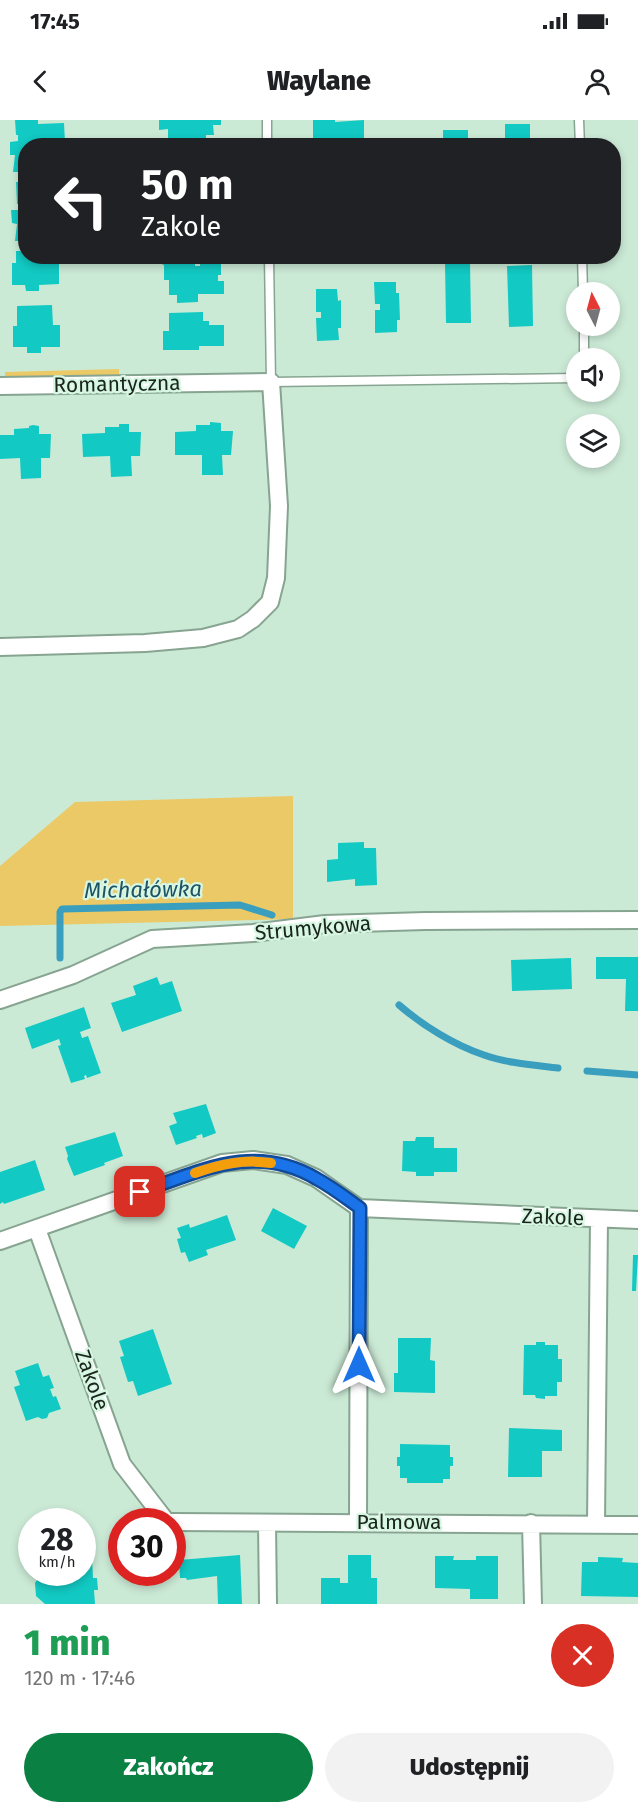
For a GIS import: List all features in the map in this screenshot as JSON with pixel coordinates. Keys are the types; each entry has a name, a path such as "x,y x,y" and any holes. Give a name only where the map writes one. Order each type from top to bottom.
{"street":[{"name":"Romantyczna","path":"0,386 271,382"},
{"path":"0,647 146,643 203,638 237,629 253,619 270,602 276,578 279,506 271,382"},
{"name":"Strumykowa","path":"0,1000 73,975 152,939 252,933 336,924 638,920"},
{"path":"0,1241 222,1164 253,1160 287,1165 316,1178 360,1208 358,1522"},
{"name":"Zakole","path":"360,1208 638,1220"},
{"path":"596,1524 599,1220"},
{"name":"Zakole","path":"37,1229 123,1464 156,1508"},
{"name":"Palmowa","path":"186,1522 638,1525"},
{"path":"267,1522 268,1604"},
{"path":"531,1523 533,1604"}],"lane":[{"path":"267,120 267,138"},
{"path":"579,120 580,138"},
{"path":"269,264 271,382 566,378"},
{"path":"582,264 583,282"}],"shaded area":[{"path":"119,369 119,376 5,378 5,372"},
{"path":"293,796 293,919 0,926 0,866 75,802"}],"building":[{"path":"15,120 38,120 38,124 64,123 65,138 18,138"},
{"path":"159,120 221,120 221,125 213,125 214,135 206,135 206,138 168,138 168,129 159,130"},
{"path":"313,120 335,120 335,122 364,120 364,138 313,138"},
{"path":"505,124 530,124 530,138 505,138"},
{"path":"443,130 468,130 468,138 443,138"},
{"path":"18,141 18,172 13,172 15,155 10,155 10,142"},
{"path":"16,182 18,182 18,204"},
{"path":"11,210 18,210 18,241 15,241 17,224 12,223"},
{"path":"16,251 18,251 18,264 59,264 59,284 39,285 39,291 26,291 25,285 12,285 12,263 16,263"},
{"path":"162,264 200,266 200,264 221,264 221,275 218,275 218,281 224,281 224,294 198,294 198,302 177,303 177,295 169,295 169,280 164,280 164,265"},
{"path":"445,264 470,264 471,323 446,323"},
{"path":"532,265 533,326 509,327 507,266"},
{"path":"374,282 396,282 396,293 399,293 400,320 397,320 397,332 375,333 375,310 380,310 380,304 375,304"},
{"path":"316,289 337,289 338,301 341,300 339,340 317,341 316,318 321,318 321,312 316,312"},
{"path":"52,305 53,325 60,325 60,347 41,347 41,353 27,353 27,347 13,347 13,326 17,326 17,306"},
{"path":"203,312 203,321 209,321 209,325 224,325 224,346 199,346 199,350 163,350 163,331 169,331 169,313"},
{"path":"210,422 221,423 221,431 233,431 231,455 222,455 223,475 202,475 202,455 175,455 175,432 196,431 196,425 210,425"},
{"path":"119,424 129,424 129,432 141,432 140,456 131,456 132,476 111,477 110,456 83,457 82,434 105,433 105,427 119,427"},
{"path":"33,425 39,426 39,434 51,434 50,458 41,458 41,478 21,479 20,458 0,459 0,435 14,435 14,429 29,428"},
{"path":"364,842 364,848 376,848 377,885 355,886 355,879 327,882 327,860 338,859 338,843"},
{"path":"596,957 638,957 638,1011 625,1011 626,979 596,979"},
{"path":"571,958 572,989 512,991 511,960"},
{"path":"157,977 160,985 172,981 182,1011 122,1032 111,1003 136,995 133,986"},
{"path":"84,1007 91,1028 80,1032 82,1038 88,1036 101,1073 87,1078 86,1075 85,1079 71,1083 58,1046 61,1045 59,1039 32,1049 25,1028"},
{"path":"206,1104 216,1133 203,1138 202,1134 176,1145 169,1126 177,1123 173,1113"},
{"path":"115,1132 123,1156 74,1176 65,1147"},
{"path":"416,1137 434,1137 434,1148 457,1148 457,1172 434,1172 434,1176 416,1176 416,1172 402,1171 403,1141 415,1141"},
{"path":"35,1160 45,1190 0,1204 0,1172"},
{"path":"273,1208 307,1226 294,1249 261,1231"},
{"path":"227,1215 236,1240 206,1250 208,1255 189,1262 185,1252 181,1253 177,1239 181,1238 177,1228 189,1224 190,1228"},
{"path":"633,1255 638,1255 636,1291 632,1291"},
{"path":"153,1329 172,1384 138,1396 133,1381 128,1382 120,1357 124,1356 119,1341"},
{"path":"398,1338 431,1338 430,1360 435,1361 435,1393 394,1392 394,1373 398,1373"},
{"path":"536,1342 558,1345 558,1359 562,1359 562,1382 557,1382 557,1396 545,1396 545,1399 536,1398 535,1395 523,1395 524,1345 536,1345"},
{"path":"38,1363 43,1377 49,1375 54,1388 50,1389 53,1397 56,1396 61,1409 49,1413 47,1418 38,1417 26,1421 14,1387 20,1385 15,1371"},
{"path":"509,1428 562,1430 562,1451 542,1451 542,1477 508,1477"},
{"path":"400,1444 450,1445 453,1466 450,1466 450,1479 443,1479 443,1483 407,1483 407,1478 400,1478 400,1466 397,1466"},
{"path":"240,1555 242,1604 218,1604 217,1576 187,1580 186,1559"},
{"path":"348,1555 371,1555 371,1578 377,1578 377,1604 321,1604 321,1578 340,1578 340,1583 348,1583"},
{"path":"435,1556 454,1556 453,1560 476,1560 476,1556 498,1556 498,1599 470,1599 470,1589 435,1588"},
{"path":"598,1557 623,1558 622,1562 638,1563 638,1597 581,1596 582,1562 598,1562"},
{"path":"97,1578 98,1590 94,1590 95,1604 45,1604 36,1596 35,1586 96,1586"}],"waterway":[{"name":"Michałówka","path":"60,958 60,912 62,909 240,905 272,915"},
{"name":"Michałówka","path":"399,1005 439,1034 473,1051 501,1060 558,1068"},
{"name":"Michałówka","path":"587,1071 638,1075"}],"slow traffic":[{"path":"195,1173 222,1164 253,1160 271,1163"}],"route":[{"path":"140,1192 222,1164 253,1160 287,1165 316,1178 360,1208 359,1365"}]}
